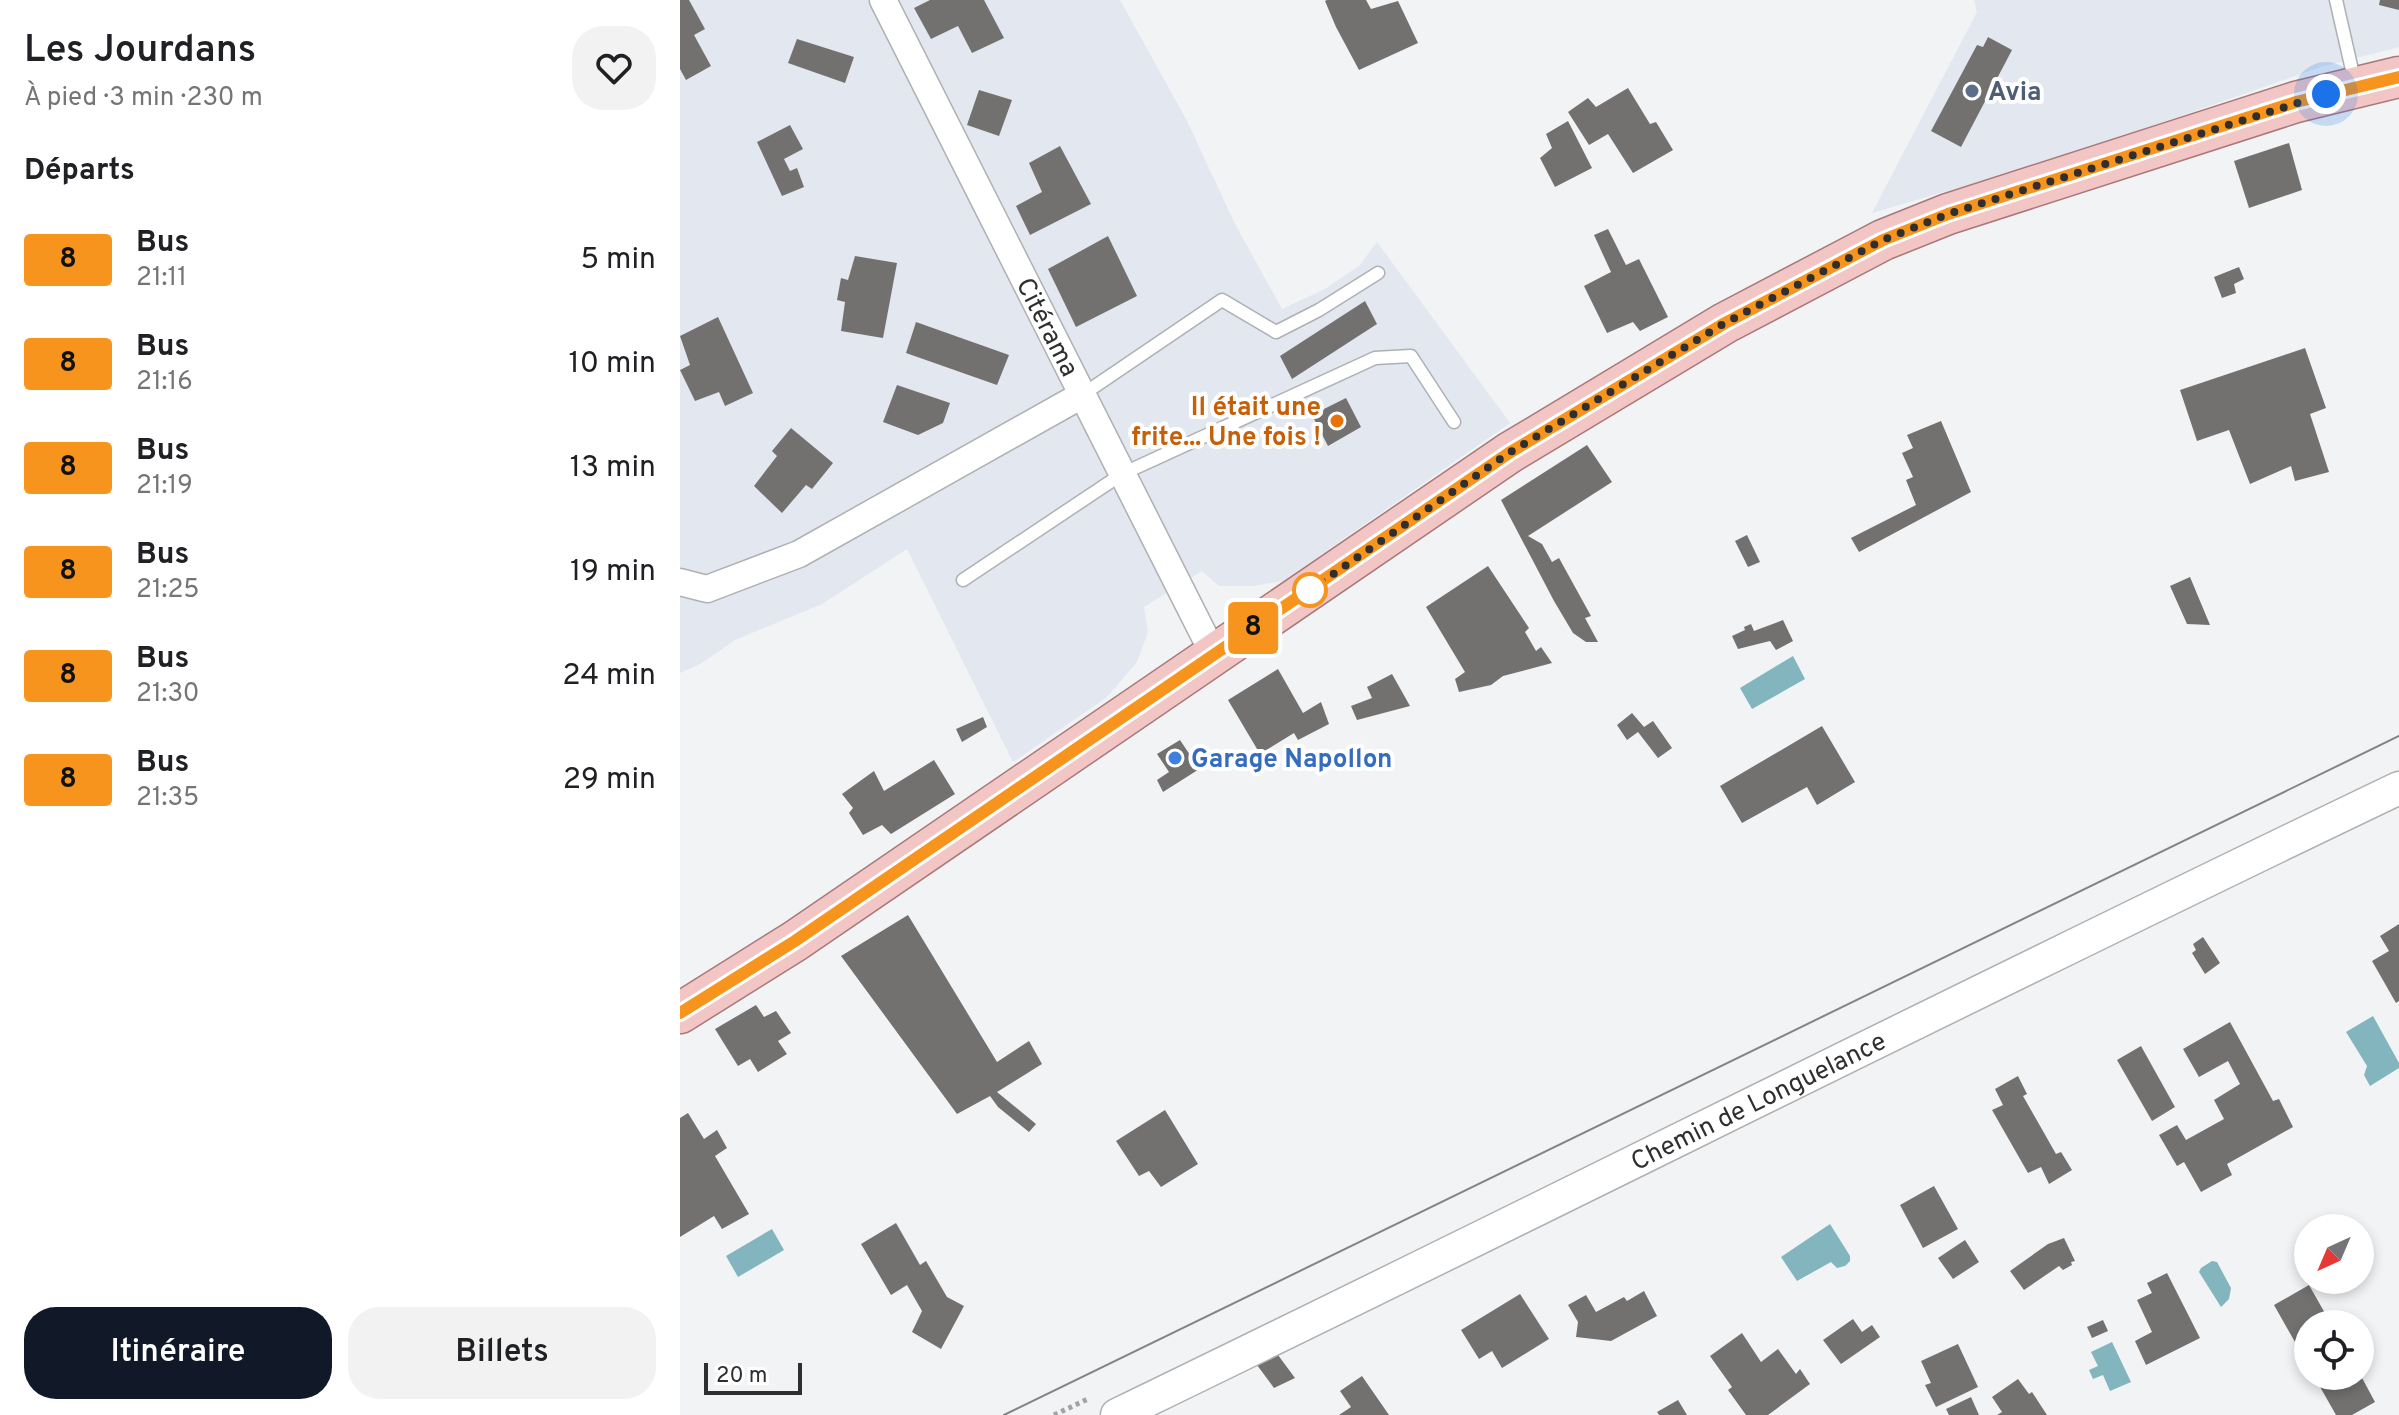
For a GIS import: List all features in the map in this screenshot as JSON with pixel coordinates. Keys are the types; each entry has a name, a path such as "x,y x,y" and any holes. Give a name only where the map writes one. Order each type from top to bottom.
{"main road":[{"path":"680,1013 795,941 1509,453 1725,323 1883,240 1948,214 2296,102 2399,77"}],"street":[{"name":"Citérama","path":"883,0 1214,655"},
{"path":"680,582 707,589 799,554 1082,395"},
{"name":"Chemin de Longuelance","path":"1117,1415 2399,788"}],"lane":[{"path":"2336,0 2356,86"},
{"path":"1082,395 1222,300 1276,332 1319,310 1378,273"},
{"path":"963,580 1122,474 1375,358 1411,356 1454,422"}],"shaded area":[{"path":"680,0 1120,0 1187,121 1235,224 1282,309 1325,289 1359,266 1377,242 1510,423 1283,581 1252,586 1219,586 1202,571 1144,607 1148,632 1137,662 1107,697 1013,762 907,549 822,604 735,640 702,663 680,673"},
{"path":"1974,0 2399,0 2399,47 2321,67 2062,157 1872,213 1977,12"}],"water":[{"path":"1793,656 1805,679 1752,709 1740,688"},
{"path":"2373,1016 2399,1068 2370,1086 2364,1075 2367,1066 2346,1032"},
{"path":"1830,1224 1850,1261 1837,1268 1831,1262 1797,1281 1781,1257"},
{"path":"772,1229 784,1250 738,1277 726,1256"},
{"path":"2212,1261 2217,1262 2231,1288 2229,1299 2221,1307 2199,1272"},
{"path":"2112,1342 2131,1382 2110,1391 2103,1375 2093,1379 2089,1370 2098,1366 2091,1352"}],"building":[{"path":"680,0 689,0 705,29 694,35 711,66 686,80 680,69"},
{"path":"930,0 984,0 1004,38 972,53 958,26 931,39 914,8"},
{"path":"1327,0 1366,0 1371,9 1398,1 1418,43 1359,70 1336,27"},
{"path":"2380,0 2399,0 2399,10 2379,5"},
{"name":"Avia","path":"1988,37 2012,50 1961,147 1931,131 1977,45 1983,47"},
{"path":"797,39 854,57 845,83 788,63"},
{"path":"1628,88 1650,124 1656,122 1673,150 1633,173 1608,134 1589,145 1568,112 1588,98 1596,107"},
{"path":"979,90 1012,100 999,136 967,125"},
{"path":"1568,121 1592,168 1555,187 1540,158 1552,148 1546,134"},
{"path":"790,125 803,149 784,159 790,171 797,168 804,187 782,196 757,142"},
{"path":"2289,143 2302,190 2249,208 2234,161"},
{"path":"1060,146 1091,204 1030,235 1016,206 1042,192 1029,163"},
{"path":"1608,229 1626,265 1639,259 1668,317 1640,331 1633,322 1607,333 1584,286 1611,272 1594,235"},
{"path":"1108,236 1137,296 1076,327 1048,269"},
{"path":"855,256 897,263 883,338 841,331 845,302 837,300 841,278 848,280"},
{"path":"2239,267 2244,279 2234,284 2236,293 2222,298 2214,277"},
{"path":"1365,301 1377,324 1292,379 1280,356"},
{"path":"718,317 753,393 725,406 719,392 695,401 680,370 690,365 680,336"},
{"path":"916,322 1009,355 997,385 906,353"},
{"path":"2305,348 2326,408 2310,414 2329,472 2295,481 2291,466 2250,484 2229,430 2197,441 2180,390"},
{"path":"897,385 950,403 943,423 918,435 883,422"},
{"name":"Il était une frite... Une fois !","path":"1346,398 1361,427 1328,446 1312,415"},
{"path":"1941,421 1971,492 1859,552 1851,538 1916,505 1906,480 1913,477 1902,453 1913,448 1907,435"},
{"path":"791,428 833,463 812,489 806,485 782,513 754,486 777,456 772,451"},
{"path":"1587,445 1612,482 1528,536 1542,544 1552,562 1559,558 1591,616 1585,618 1598,642 1586,642 1573,633 1501,500"},
{"path":"1747,535 1760,562 1748,567 1735,541"},
{"path":"1488,566 1529,628 1525,632 1536,651 1541,647 1552,663 1503,676 1491,685 1459,692 1455,679 1465,672 1426,607"},
{"path":"2190,577 2210,625 2187,624 2170,586"},
{"path":"1783,620 1793,641 1776,650 1770,641 1738,649 1732,636 1745,630 1744,627 1751,624 1754,631"},
{"path":"1278,669 1303,713 1321,702 1329,724 1298,740 1294,733 1260,754 1228,700"},
{"path":"1392,674 1410,706 1357,720 1351,706 1372,698 1367,687"},
{"path":"1632,713 1644,727 1653,721 1672,748 1658,758 1638,732 1627,740 1617,725"},
{"path":"983,717 987,727 962,742 956,729"},
{"path":"1822,726 1855,782 1817,805 1807,787 1742,823 1720,786"},
{"path":"1180,740 1192,758 1205,750 1212,761 1163,792 1157,780 1169,772 1157,754"},
{"path":"934,760 955,794 891,834 882,825 863,835 849,813 853,808 842,794 874,771 884,791"},
{"path":"908,915 997,1062 1029,1041 1042,1064 997,1092 1036,1124 1029,1132 998,1107 990,1096 957,1114 841,956"},
{"path":"2399,924 2399,1001 2396,1003 2372,961 2389,951 2380,936"},
{"path":"2203,937 2220,963 2205,974 2192,953 2196,950 2193,944"},
{"path":"756,1005 764,1017 776,1011 791,1033 778,1041 787,1054 758,1072 750,1059 738,1066 715,1029"},
{"path":"2230,1022 2273,1101 2279,1099 2293,1127 2227,1164 2232,1175 2201,1192 2184,1162 2177,1166 2159,1135 2177,1125 2186,1140 2224,1119 2214,1100 2240,1084 2228,1061 2199,1077 2183,1049"},
{"path":"2141,1046 2175,1107 2152,1121 2117,1060"},
{"path":"2018,1076 2027,1094 2023,1096 2056,1154 2061,1152 2072,1170 2049,1184 2041,1167 2028,1173 1992,1110 2003,1105 1995,1089"},
{"path":"1165,1110 1198,1164 1161,1187 1149,1171 1139,1176 1116,1141"},
{"path":"688,1113 704,1139 717,1130 727,1148 715,1156 749,1214 722,1229 714,1216 680,1237 680,1118"},
{"path":"1934,1186 1958,1229 1923,1248 1900,1205"},
{"path":"896,1223 920,1265 926,1261 947,1297 964,1306 941,1349 912,1332 922,1311 907,1285 891,1295 861,1244"},
{"path":"2064,1238 2075,1261 2071,1262 2072,1265 2063,1270 2059,1266 2024,1290 2010,1271 2048,1244"},
{"path":"1965,1240 1979,1262 1953,1279 1938,1258"},
{"path":"2167,1273 2200,1338 2146,1365 2135,1341 2152,1332 2137,1300 2152,1293 2147,1283"},
{"path":"1644,1291 1657,1316 1611,1341 1576,1337 1578,1322 1568,1305 1586,1295 1596,1312 1624,1297 1627,1301"},
{"path":"1520,1294 1549,1339 1502,1368 1492,1351 1479,1359 1461,1330"},
{"path":"2294,1294 2314,1294 2323,1310 2294,1310 2294,1340 2274,1305"},
{"path":"1853,1319 1862,1332 1872,1325 1880,1337 1841,1364 1823,1340"},
{"path":"2103,1320 2108,1331 2092,1338 2087,1327"},
{"path":"1742,1333 1761,1362 1778,1349 1796,1374 1800,1369 1810,1384 1768,1415 1746,1415 1728,1390 1732,1387 1710,1356"},
{"path":"1958,1344 1978,1387 1936,1407 1925,1385 1931,1383 1921,1361"},
{"path":"1278,1355 1295,1378 1274,1388 1257,1365"},
{"path":"1362,1376 1389,1415 1339,1415 1351,1407 1340,1391"},
{"path":"2018,1379 2029,1394 2032,1392 2047,1415 1997,1415 2002,1412 1992,1397"},
{"path":"2322,1390 2369,1390 2375,1402 2352,1415 2336,1415"},
{"path":"1971,1397 1979,1415 1949,1415 1946,1409"},
{"path":"1678,1400 1687,1415 1659,1415 1657,1412"}],"tram line":[{"path":"1004,1415 2399,736"}],"bus line":[{"name":"8","path":"680,1013 795,941 1509,453 1725,323 1883,240 1948,214 2296,102 2399,77"}],"place":[{"name":"Avia","path":"1972,91"},
{"name":"Il était une frite... Une fois !","path":"1337,421"},
{"name":"Garage Napollon","path":"1175,758"}],"route":[{"path":"1310,590 1509,453 1725,323 1883,240 1948,214 2326,94"}]}
